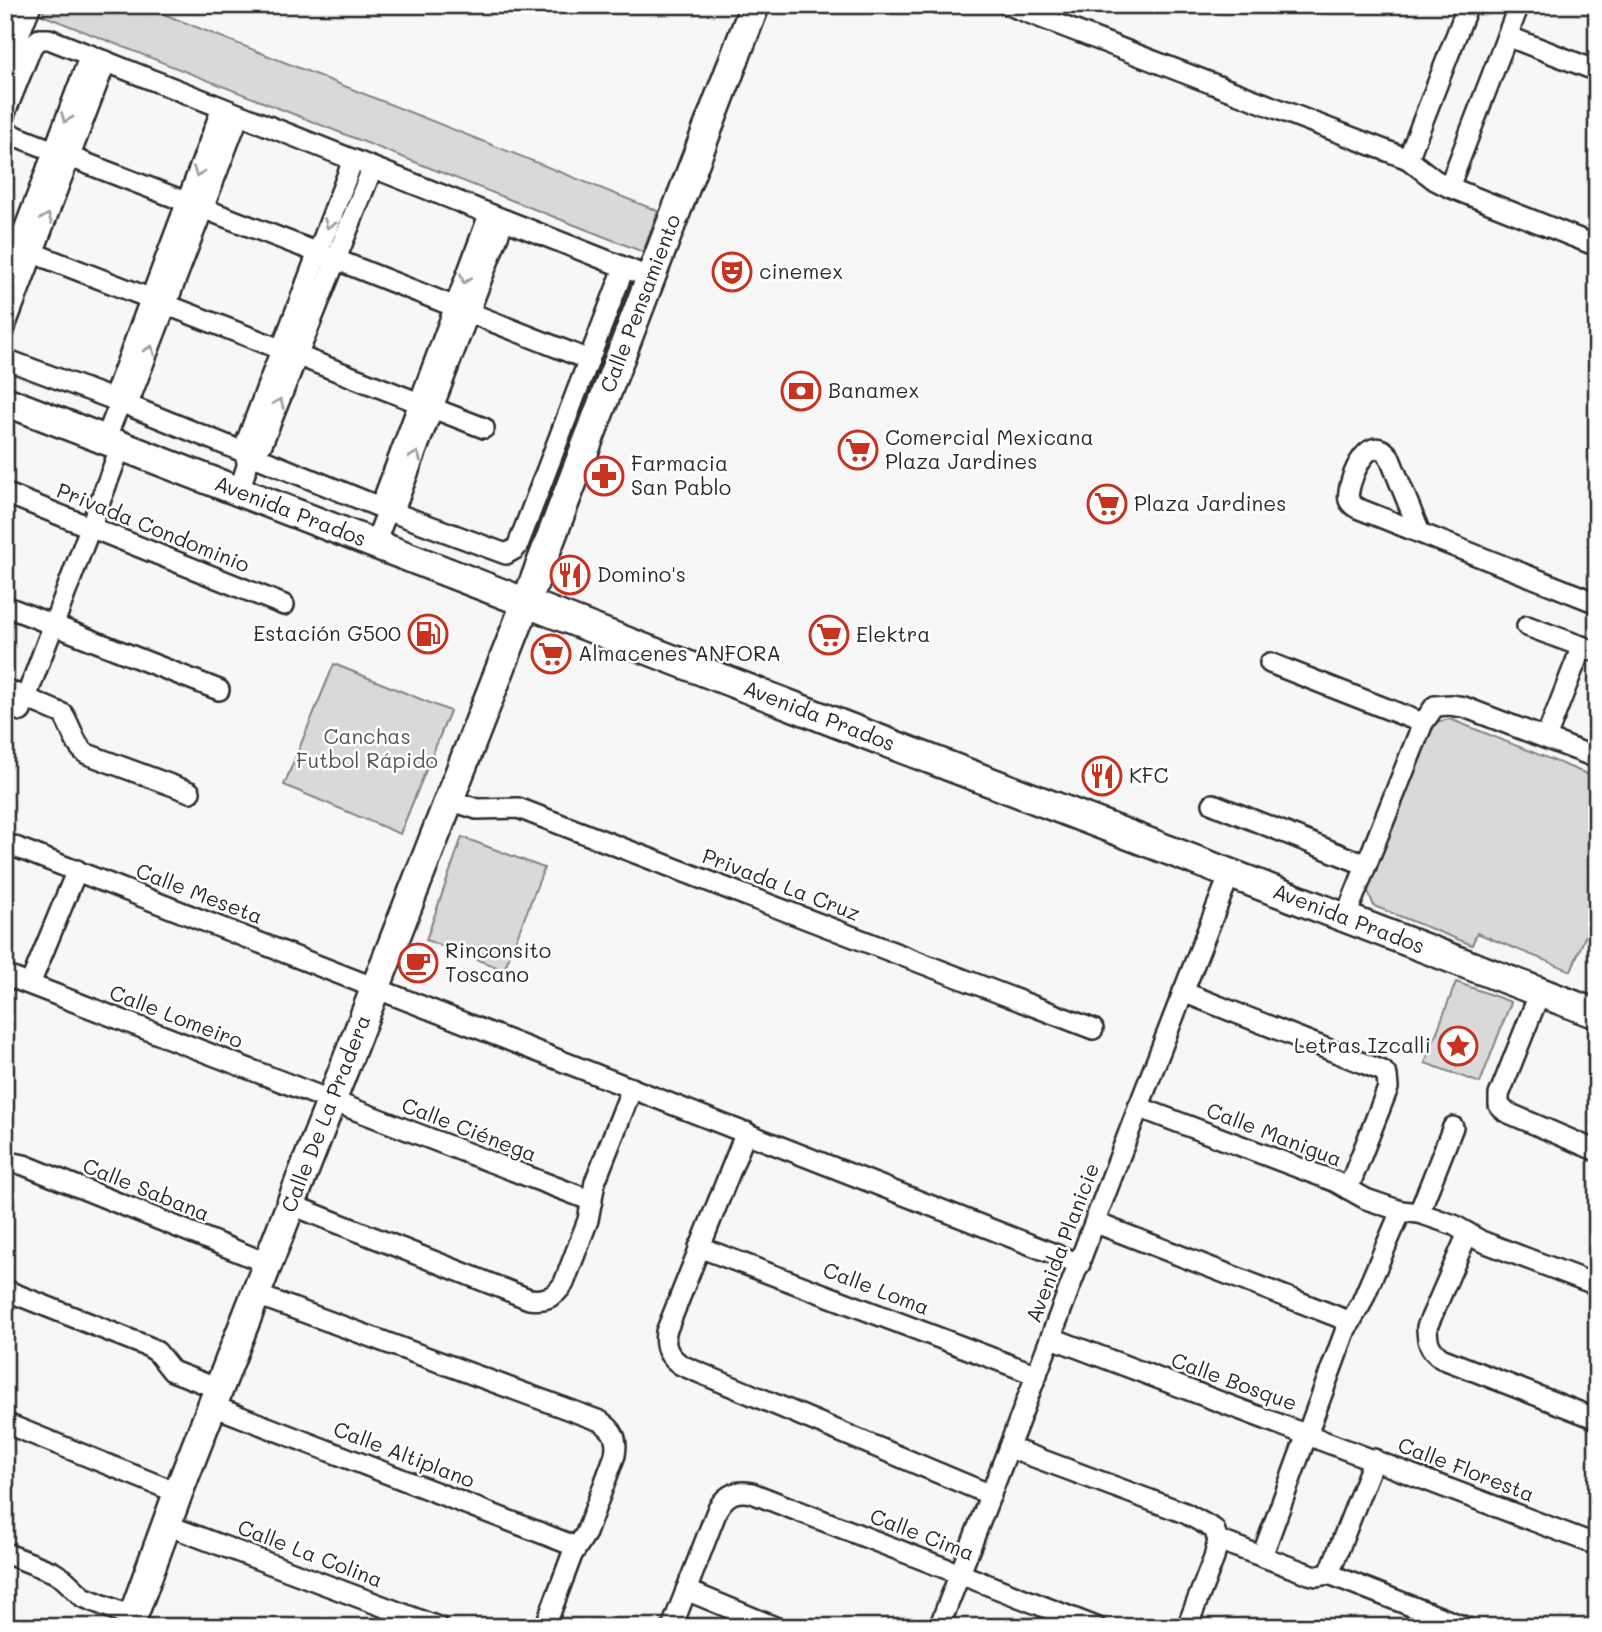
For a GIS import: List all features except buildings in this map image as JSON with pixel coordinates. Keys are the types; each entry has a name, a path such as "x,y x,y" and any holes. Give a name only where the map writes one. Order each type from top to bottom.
{"street":[{"path":"5,58 26,5"},
{"name":"Calle Pensamiento","path":"526,603 637,272 755,5"},
{"path":"1007,5 1408,159 1435,180 1449,187 1597,246"},
{"path":"1408,159 1468,5"},
{"path":"1449,187 1519,5"},
{"path":"1507,36 1597,71"},
{"path":"5,113 35,42 49,39 637,272 589,360 515,550 506,554 387,512 5,359"},
{"path":"5,280 62,154 98,58"},
{"path":"23,704 90,528 113,443 120,404 116,391 159,301 230,111"},
{"path":"5,132 589,360"},
{"path":"327,256 353,160"},
{"path":"239,491 249,457 247,440 289,352 327,256 372,169"},
{"path":"375,543 387,512 383,500 426,406 497,217"},
{"path":"19,247 484,428"},
{"path":"5,327 19,247"},
{"name":"Avenida Prados","path":"5,401 1597,1014"},
{"path":"1420,533 1389,456 1382,449 1371,449 1362,457 1349,491 1350,501 1357,508 1420,533 1597,603"},
{"name":"Privada Condominio","path":"5,493 284,605"},
{"name":"Calle De La Pradera","path":"131,1622 178,1493 526,603"},
{"path":"5,606 219,690"},
{"path":"1527,626 1589,649 1546,738"},
{"path":"1270,663 1423,723"},
{"path":"5,689 23,704 63,715 77,743 87,754 190,792"},
{"path":"1346,916 1423,723 1435,706 1464,707 1597,758"},
{"name":"Privada La Cruz","path":"449,800 477,809 518,808 1093,1029"},
{"path":"1213,804 1366,865"},
{"name":"Calle Meseta","path":"5,843 1080,1264"},
{"path":"30,984 77,870"},
{"name":"Avenida Planicie","path":"939,1627 1230,874"},
{"name":"Calle Lomeiro","path":"5,975 331,1101"},
{"name":"Calle Manigua","path":"1138,1107 1334,1181 1348,1189 1388,1088 1387,1076 1383,1071 1183,992"},
{"path":"1540,992 1499,1095 1499,1105 1506,1112 1597,1151"},
{"path":"292,1205 529,1298 550,1298 564,1283 588,1220 595,1182 632,1088"},
{"name":"Calle Ciénega","path":"331,1101 592,1201"},
{"name":"Calle Bosque","path":"1052,1338 1306,1433 1346,1329 1362,1304 1453,1127"},
{"path":"746,1132 666,1332 667,1352 681,1365 991,1495"},
{"name":"Calle Sabana","path":"5,1165 24,1165 269,1264"},
{"path":"1348,1189 1379,1204 1454,1225 1481,1241 1597,1285"},
{"path":"1096,1223 1351,1321"},
{"path":"1468,1233 1427,1327 1427,1337 1433,1352 1441,1358 1597,1419"},
{"name":"Calle Loma","path":"699,1247 1037,1375"},
{"path":"5,1290 149,1347 157,1352 172,1371 216,1397"},
{"path":"257,1295 600,1421 609,1427 615,1435 615,1455 586,1533 577,1547 545,1627"},
{"name":"Calle Altiplano","path":"216,1397 577,1547"},
{"path":"5,1423 178,1493"},
{"path":"1262,1556 1306,1433 1374,1459"},
{"path":"1010,1448 1185,1513 1214,1529 1218,1540 1186,1627"},
{"name":"Calle Floresta","path":"1329,1574 1374,1459 1597,1545"},
{"name":"Calle Cima","path":"686,1590 723,1499 742,1491 959,1574 1083,1625"},
{"name":"Calle La Colina","path":"167,1525 438,1627"},
{"path":"1218,1540 1309,1574 1329,1574 1465,1627"},
{"path":"5,1553 53,1572 83,1597 131,1622"},
{"path":"672,1627 686,1590 775,1627"}],"green space":[{"path":"46,5 141,5 658,211 643,252 42,15"},
{"name":"Canchas Futbol Rápido","path":"334,664 450,711 400,834 284,785"},
{"path":"1450,719 1597,778 1597,907 1571,971 1477,933 1472,945 1374,906 1367,889 1432,723"},
{"path":"462,837 544,868 504,970 426,940"},
{"path":"1456,982 1511,1002 1480,1083 1425,1063"}],"place":[{"name":"cinemex","path":"732,272"},
{"name":"Banamex","path":"801,391"},
{"name":"Comercial Mexicana Plaza Jardines","path":"858,450"},
{"name":"Farmacia San Pablo","path":"604,476"},
{"name":"Plaza Jardines","path":"1107,504"},
{"name":"Domino's","path":"570,575"},
{"name":"Estación G500","path":"428,634"},
{"name":"Elektra","path":"829,635"},
{"name":"Almacenes ANFORA","path":"551,654"},
{"name":"KFC","path":"1102,776"},
{"name":"Rinconsito Toscano","path":"418,963"},
{"name":"Letras Izcalli","path":"1458,1046"}]}
